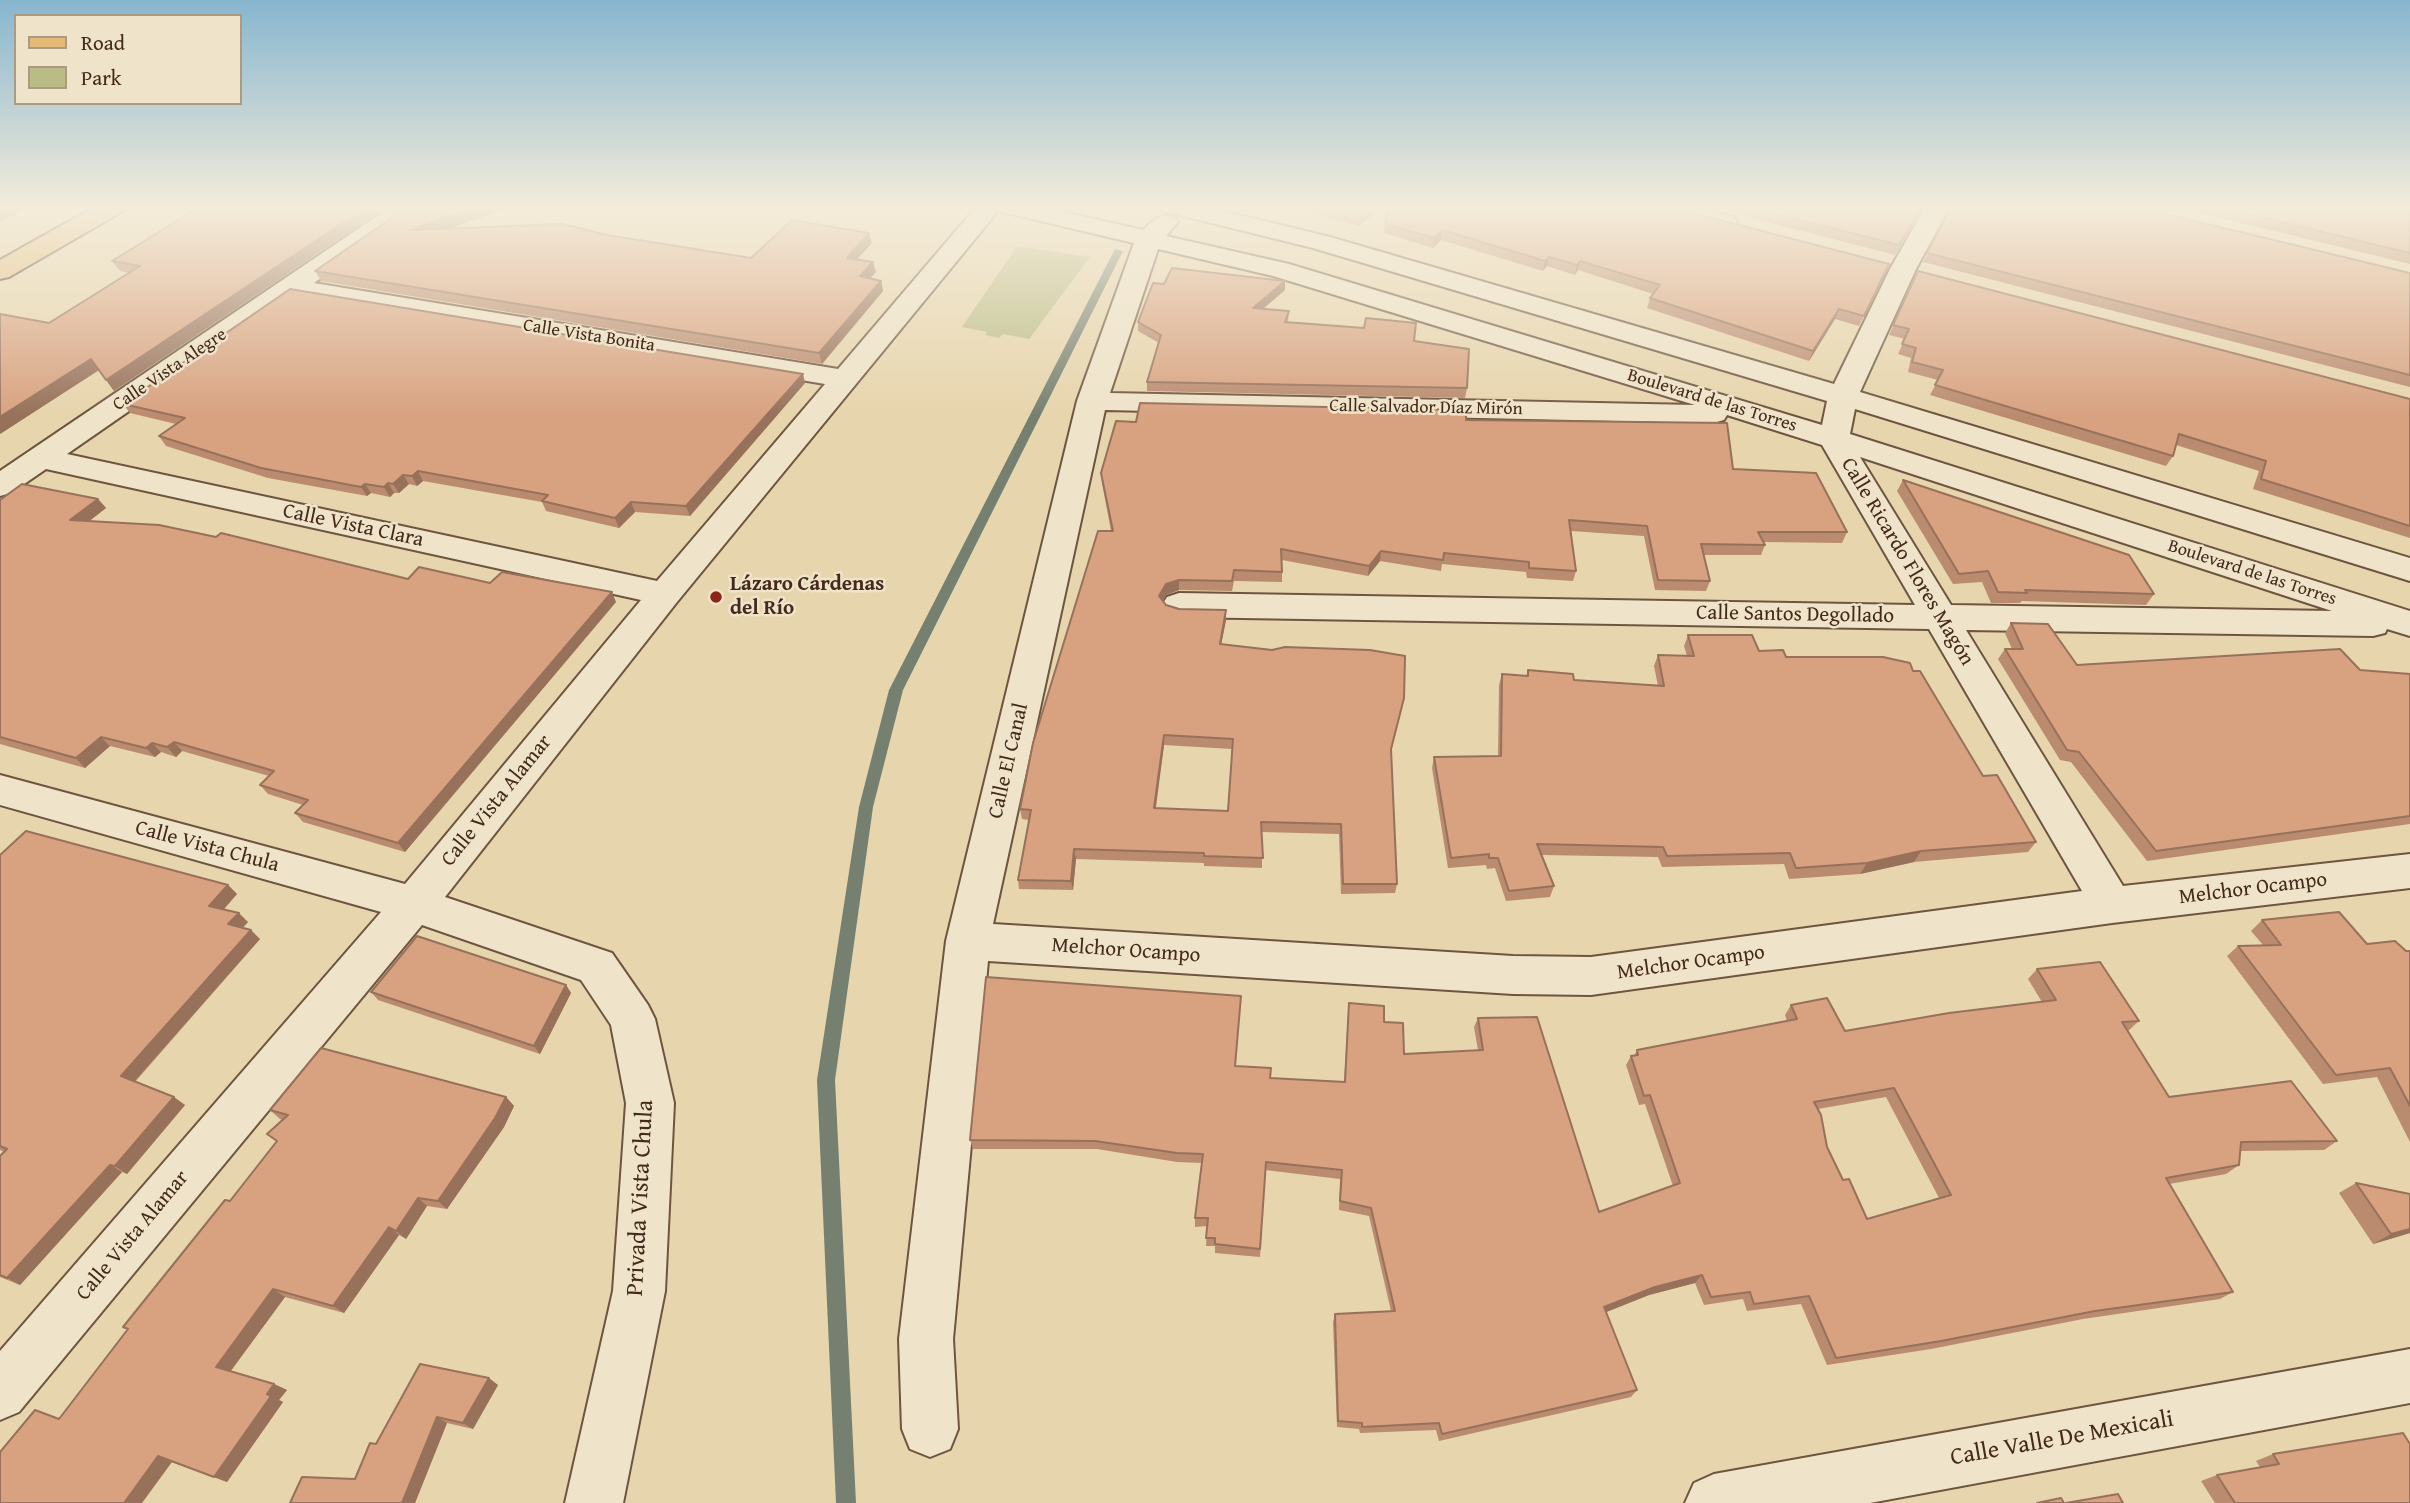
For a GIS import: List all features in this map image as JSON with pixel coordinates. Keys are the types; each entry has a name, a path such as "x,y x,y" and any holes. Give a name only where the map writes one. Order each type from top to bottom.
{"street":[{"name":"Calle Vista Alegre","path":"0,486 306,276"},
{"name":"Calle Vista Alamar","path":"0,1393 414,904 665,594 932,276"},
{"name":"Calle El Canal","path":"930,1429 926,1339 968,941 1092,401 1135,276"},
{"name":"Boulevard de las Torres","path":"1300,276 1760,415 2410,624"},
{"name":"Boulevard de las Torres","path":"1437,276 1843,396 2410,570"},
{"name":"Calle Ricardo Flores Magón","path":"1900,276 1843,396 1834,440 2112,905"},
{"name":"Calle Vista Bonita","path":"290,287 847,379"},
{"name":"Calle Salvador Díaz Mirón","path":"1092,401 1760,415"},
{"name":"Calle Vista Clara","path":"41,458 665,594"},
{"name":"Calle Santos Degollado","path":"1179,605 2410,624"},
{"name":"Calle Vista Chula","path":"0,790 414,904"},
{"name":"Melchor Ocampo","path":"968,941 1513,975 1591,976 2112,905 2410,871"},
{"name":"Privada Vista Chula","path":"414,904 596,967 632,1019 650,1103 639,1292 594,1503"},
{"name":"Calle Valle De Mexicali","path":"1714,1503 2410,1376"}],"green space":[{"path":"997,276 1076,276 1029,339 1003,334 999,338 985,335 987,332 962,327"}],"building":[{"path":"124,276 262,276 106,380 91,359 0,417 0,314 49,323"},
{"path":"347,276 861,276 881,281 819,353"},
{"path":"1168,276 1243,276 1285,281 1253,308 1289,311 1285,322 1364,328 1366,318 1416,323 1414,341 1469,349 1467,388 1147,382 1161,335 1138,322 1153,283 1164,284"},
{"path":"1630,276 1883,276 1864,316 1839,309 1813,351 1650,298 1660,285"},
{"path":"1916,276 1938,276 2410,399 2410,526 2261,479 2266,461 2179,434 2173,456 1935,385 1943,370 1912,362 1916,348 1902,344 1909,329 1893,325"},
{"path":"2019,276 2410,276 2410,375"},
{"path":"290,289 803,374 686,506 631,502 615,518 542,501 548,495 418,471 412,476 403,475 393,484 388,483 384,487 365,484 361,487 261,468 159,436 185,418 123,404"},
{"path":"1140,403 1466,410 1466,420 1727,423 1733,469 1816,473 1847,532 1758,532 1765,545 1701,544 1710,581 1658,580 1647,526 1569,520 1576,571 1529,568 1529,562 1444,553 1443,560 1381,551 1369,566 1281,549 1282,572 1234,570 1232,581 1179,580 1166,584 1159,596 1166,605 1179,609 1226,610 1220,644 1272,650 1285,647 1370,650 1405,656 1404,698 1391,749 1397,884 1343,884 1341,824 1261,822 1263,858 1204,856 1204,853 1074,849 1071,881 1018,880 1031,810 1020,809 1033,743 1098,531 1113,531 1101,473 1116,421 1136,422","holes":["1164,735 1233,739 1228,811 1154,808"]},
{"path":"1903,480 2129,555 2154,594 2025,590 2027,593 1998,592 1988,571 1959,574"},
{"path":"22,484 98,499 70,520 159,525 216,537 221,533 408,579 419,567 490,583 502,572 612,592 398,843 295,813 308,800 260,785 274,771 174,742 167,747 152,743 146,748 101,737 76,758 0,737 0,500"},
{"path":"2011,623 2048,624 2077,665 2340,649 2360,670 2410,674 2410,816 2156,851 2079,752 2067,750 2005,649 2023,649"},
{"path":"1688,635 1752,635 1759,651 1783,650 1786,657 1883,657 1910,663 1913,671 1920,671 1983,776 1997,775 2036,842 1921,851 1867,863 1796,868 1790,853 1667,856 1663,847 1537,844 1554,886 1509,891 1498,858 1489,858 1489,854 1451,858 1434,757 1501,756 1502,674 1528,676 1528,670 1573,674 1574,680 1664,686 1658,655 1694,656"},
{"path":"26,831 228,885 209,906 239,913 228,924 251,930 121,1076 174,1097 115,1166 110,1165 7,1278 0,1275 0,1156 7,1149 0,1146 0,855"},
{"path":"2339,912 2367,944 2395,941 2406,951 2410,951 2410,1106 2390,1068 2336,1075 2238,946 2281,945 2262,920"},
{"path":"417,936 566,985 534,1046 371,992"},
{"path":"2100,962 2139,1021 2122,1022 2169,1097 2291,1081 2337,1141 2241,1142 2239,1165 2166,1178 2233,1292 2095,1311 1836,1358 1809,1296 1754,1304 1750,1292 1711,1297 1702,1275 1655,1287 1604,1307 1637,1390 1442,1434 1439,1423 1362,1427 1362,1423 1338,1421 1335,1314 1395,1311 1371,1208 1340,1201 1342,1170 1266,1162 1260,1249 1215,1244 1215,1238 1206,1238 1208,1218 1195,1218 1203,1154 1177,1153 1095,1141 970,1140 986,977 1241,996 1235,1066 1271,1068 1270,1078 1345,1082 1349,1003 1384,1006 1384,1022 1403,1023 1404,1054 1483,1050 1478,1018 1537,1017 1599,1212 1680,1183 1650,1095 1644,1096 1631,1056 1638,1055 1637,1050 1797,1019 1791,1005 1827,998 1845,1031 1949,1013 2056,1000 2037,969","holes":["1894,1088 1951,1195 1867,1219 1849,1179 1843,1180 1827,1147 1821,1115 1814,1102"]},
{"path":"321,1048 506,1097 495,1118 438,1201 418,1198 396,1231 389,1227 333,1306 273,1289 216,1367 274,1384 267,1394 271,1396 214,1477 158,1456 124,1503 0,1503 0,1452 35,1410 59,1419 128,1329 123,1327 225,1200 230,1201 277,1141 267,1134 288,1115 270,1110"},
{"path":"2356,1183 2410,1194 2410,1229 2391,1234"},
{"path":"420,1364 489,1378 463,1423 437,1417 402,1503 290,1503 302,1477 355,1479 370,1443 376,1444"},
{"path":"2403,1433 2410,1444 2410,1503 2235,1503 2217,1475 2279,1464 2273,1454"},
{"path":"2118,1494 2123,1503 2066,1503"},
{"path":"2061,1498 2064,1503 2037,1503"}],"waterway":[{"path":"846,1503 826,1080 866,807 896,690 1105,276"}],"place":[{"name":"Lázaro Cárdenas del Río","path":"716,597"}]}
